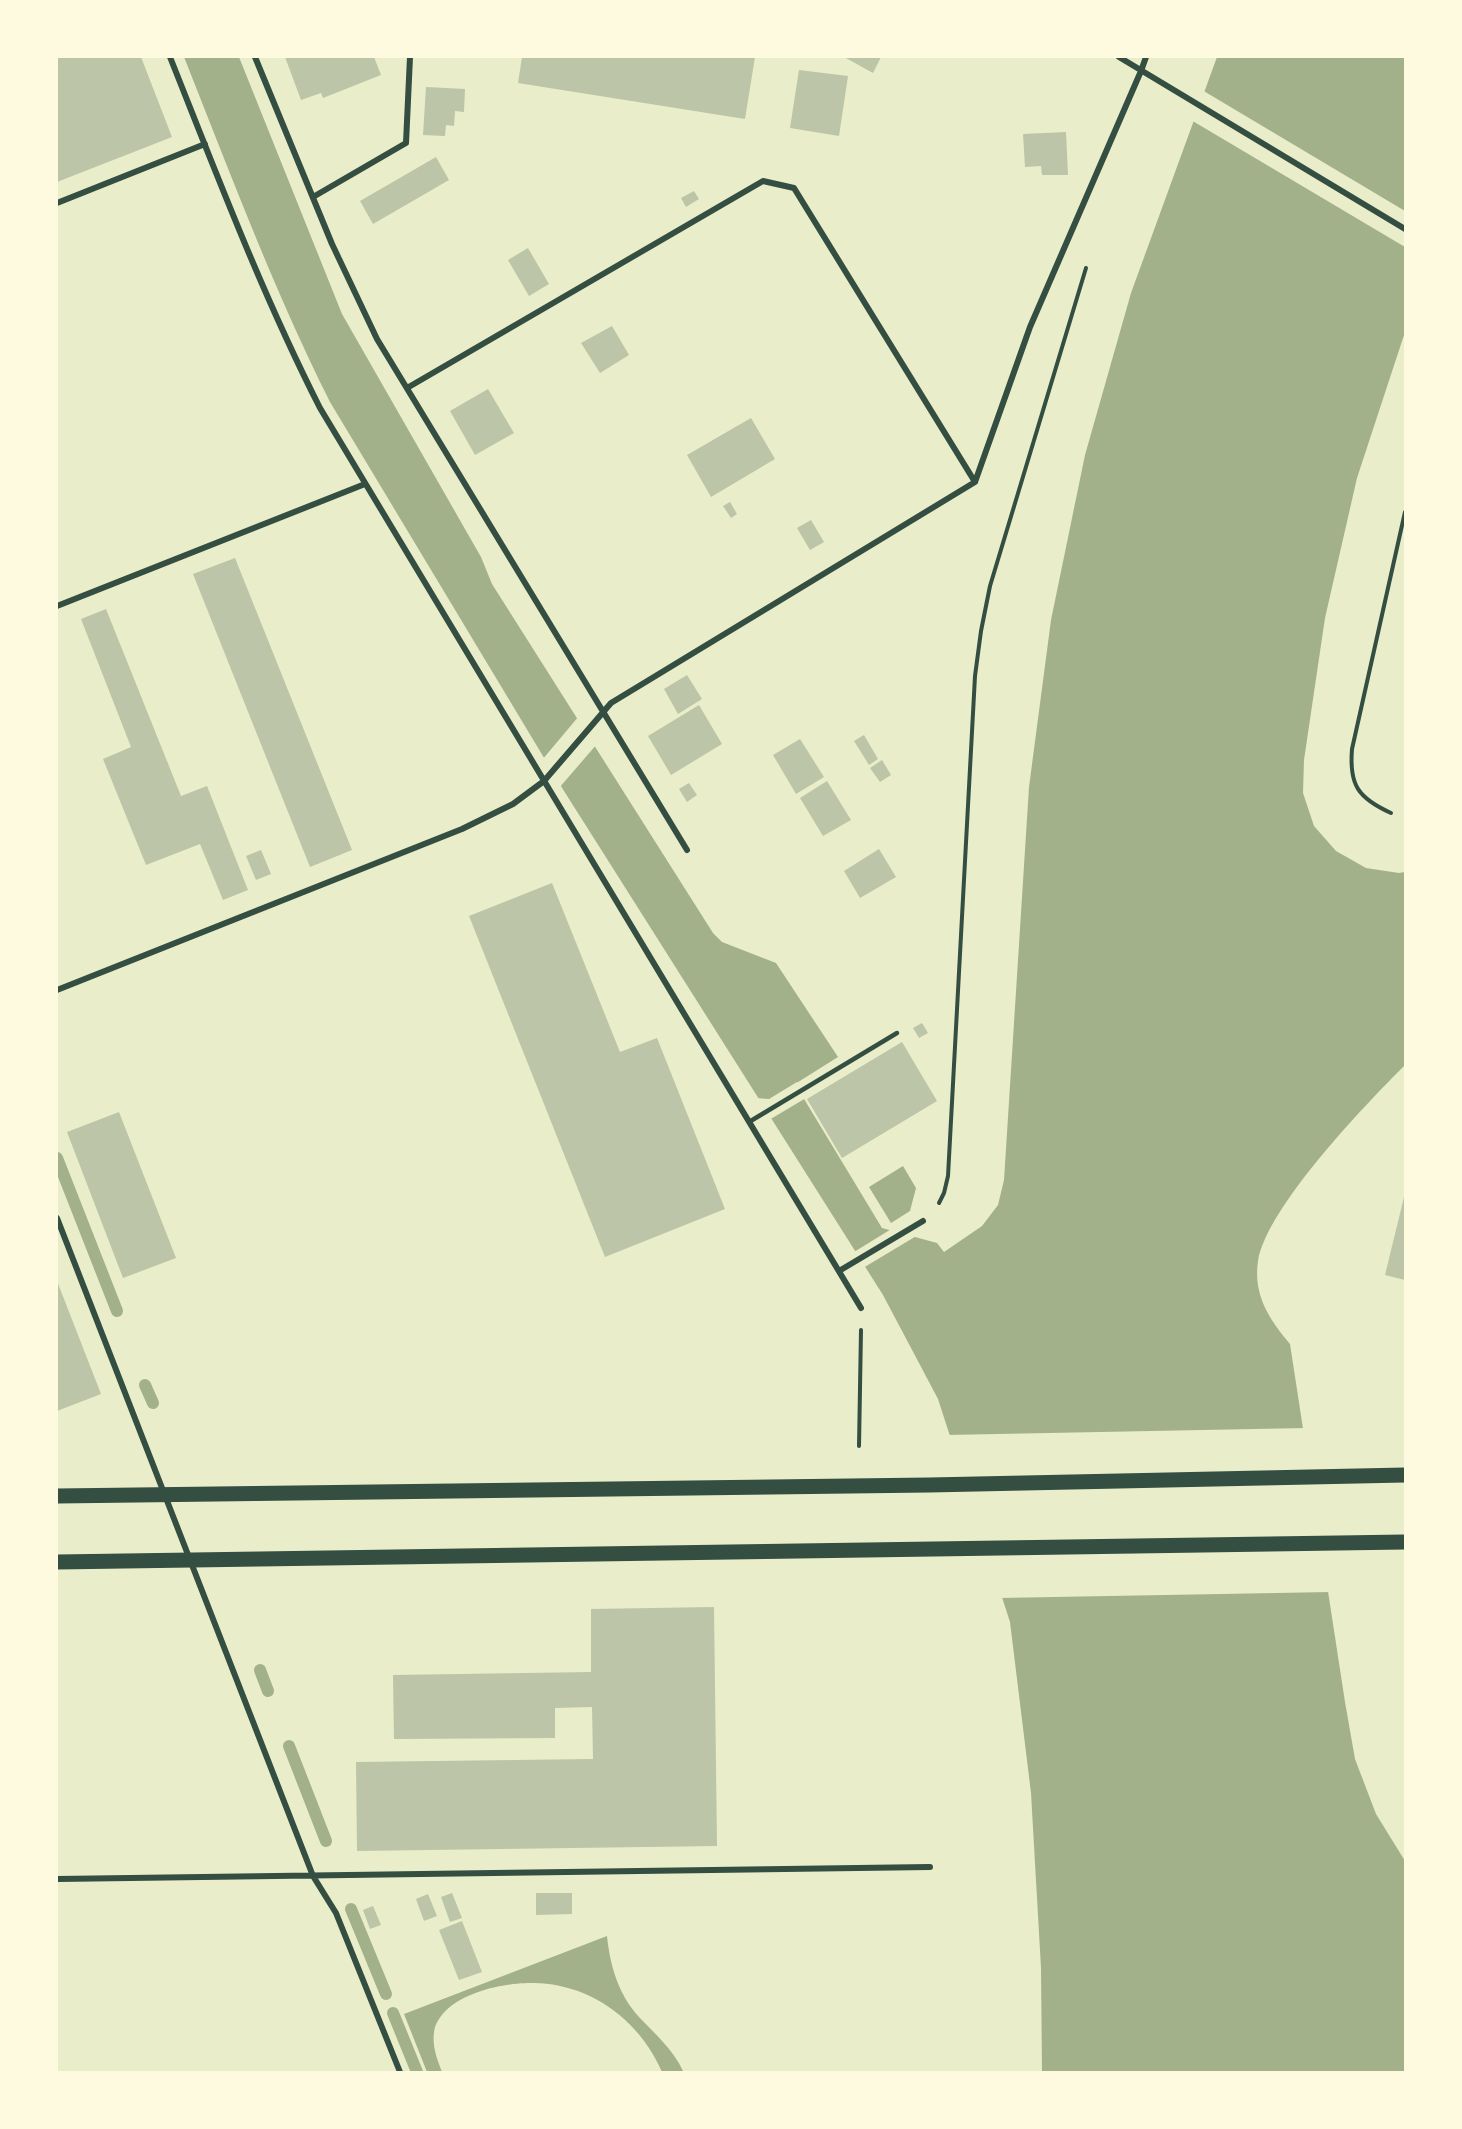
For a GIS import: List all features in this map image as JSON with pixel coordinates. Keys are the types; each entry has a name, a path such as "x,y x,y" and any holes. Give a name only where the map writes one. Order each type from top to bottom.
{"main road":[{"path":"57,1497 928,1485 1405,1475"},
{"path":"57,1562 1405,1542"}],"street":[{"path":"170,57 258,277 287,343 320,408 861,1308"},
{"path":"255,57 353,292 377,339 687,850"},
{"path":"312,197 406,142 410,57"},
{"path":"1119,57 1405,229"},
{"path":"57,990 462,829 513,804 544,781 611,704 975,482 1030,327 1146,57"},
{"path":"57,203 205,144"},
{"path":"406,388 763,181 794,188 975,482"},
{"path":"57,606 365,484"},
{"path":"57,1218 313,1876 336,1913 400,2072"},
{"path":"839,1271 923,1221"},
{"path":"57,1879 930,1867"}],"lane":[{"path":"748,1122 897,1033"}],"path":[{"path":"923,1221 936,1209 944,1193 948,1176 975,676 981,631 990,586 1089,258"},
{"path":"1391,813 1372,805 1357,789 1350,770 1352,749 1405,512"},
{"path":"859,1446 861,1308"}],"shaded area":[{"path":"184,57 239,57 342,314 481,557 492,584 713,933 722,942 776,963 838,1057 795,1084 882,1228 937,1243 944,1252 982,1226 998,1205 1004,1180 1029,787 1051,620 1085,455 1131,293 1217,57 1405,57 1405,332 1357,478 1325,618 1304,760 1303,793 1314,826 1336,851 1366,868 1405,872 1405,1065 1343,1130 1298,1186 1279,1213 1265,1239 1257,1273 1260,1296 1264,1306 1290,1344 1355,1759 1376,1814 1405,1861 1405,2072 1042,2072 1041,1968 1031,1793 1010,1622 938,1399 883,1295 564,791 330,402 271,274"},
{"path":"903,1166 916,1188 910,1211 891,1223 869,1187"},
{"path":"607,1936 610,1958 620,1989 639,2017 669,2049 683,2071 662,2072 640,2036 620,2015 596,1999 565,1987 521,1983 475,1993 448,2009 439,2019 434,2032 434,2047 442,2072 427,2072 404,2014"}],"pier":[{"path":"1202,90 1405,211 1405,247 1191,120"},
{"path":"579,716 597,744 559,788 542,760"},
{"path":"797,1082 806,1098 769,1120 755,1098 769,1099"},
{"path":"893,1228 918,1235 863,1268 854,1252"},
{"path":"1306,1428 1331,1592 999,1598 946,1435"}],"building":[{"path":"57,57 141,57 172,137 57,182"},
{"path":"285,57 374,57 381,75 323,98 321,93 301,100"},
{"path":"522,57 755,57 745,119 518,83"},
{"path":"844,57 881,57 873,73"},
{"path":"799,70 848,76 839,136 790,128"},
{"path":"426,87 465,89 464,112 455,111 454,126 446,125 445,136 423,135"},
{"path":"1066,132 1068,175 1042,175 1041,166 1025,167 1023,134"},
{"path":"436,157 449,180 373,224 360,201"},
{"path":"694,191 699,199 686,207 681,198"},
{"path":"528,248 549,284 529,296 508,260"},
{"path":"612,326 629,355 600,373 581,343"},
{"path":"488,389 514,433 475,455 450,411"},
{"path":"751,418 775,459 711,497 687,455"},
{"path":"730,502 737,514 731,518 723,506"},
{"path":"811,520 824,542 810,550 797,528"},
{"path":"235,558 352,850 310,867 193,574"},
{"path":"106,609 181,796 207,786 248,890 223,900 200,844 146,865 103,759 131,747 81,619"},
{"path":"687,675 702,699 678,714 664,689"},
{"path":"699,705 722,744 671,775 648,736"},
{"path":"864,735 878,759 869,765 854,741"},
{"path":"800,739 824,777 796,794 773,755"},
{"path":"882,760 891,775 880,782 870,768"},
{"path":"827,781 851,820 823,836 800,798"},
{"path":"689,783 697,795 687,802 679,789"},
{"path":"879,849 896,877 860,898 844,871"},
{"path":"261,850 271,874 256,880 246,856"},
{"path":"552,883 620,1052 657,1038 725,1209 605,1257 469,916"},
{"path":"922,1023 928,1033 919,1038 913,1028"},
{"path":"902,1042 937,1101 842,1158 807,1099"},
{"path":"119,1112 176,1258 123,1278 67,1132"},
{"path":"1405,1197 1405,1280 1385,1275"},
{"path":"57,1281 101,1394 57,1411"},
{"path":"714,1607 717,1846 357,1851 356,1762 593,1759 592,1707 555,1708 555,1738 394,1739 393,1675 591,1672 591,1609"},
{"path":"452,1893 462,1918 450,1922 441,1897"},
{"path":"536,1893 572,1893 572,1914 536,1915"},
{"path":"428,1894 437,1916 424,1921 416,1899"},
{"path":"373,1906 381,1925 370,1929 363,1910"},
{"path":"462,1921 482,1972 459,1980 439,1930"}],"waterway":[{"path":"57,1158 117,1311"},
{"path":"145,1385 153,1403"},
{"path":"260,1670 268,1691"},
{"path":"289,1746 326,1841"},
{"path":"351,1909 386,1994"},
{"path":"393,2013 417,2072"}]}
